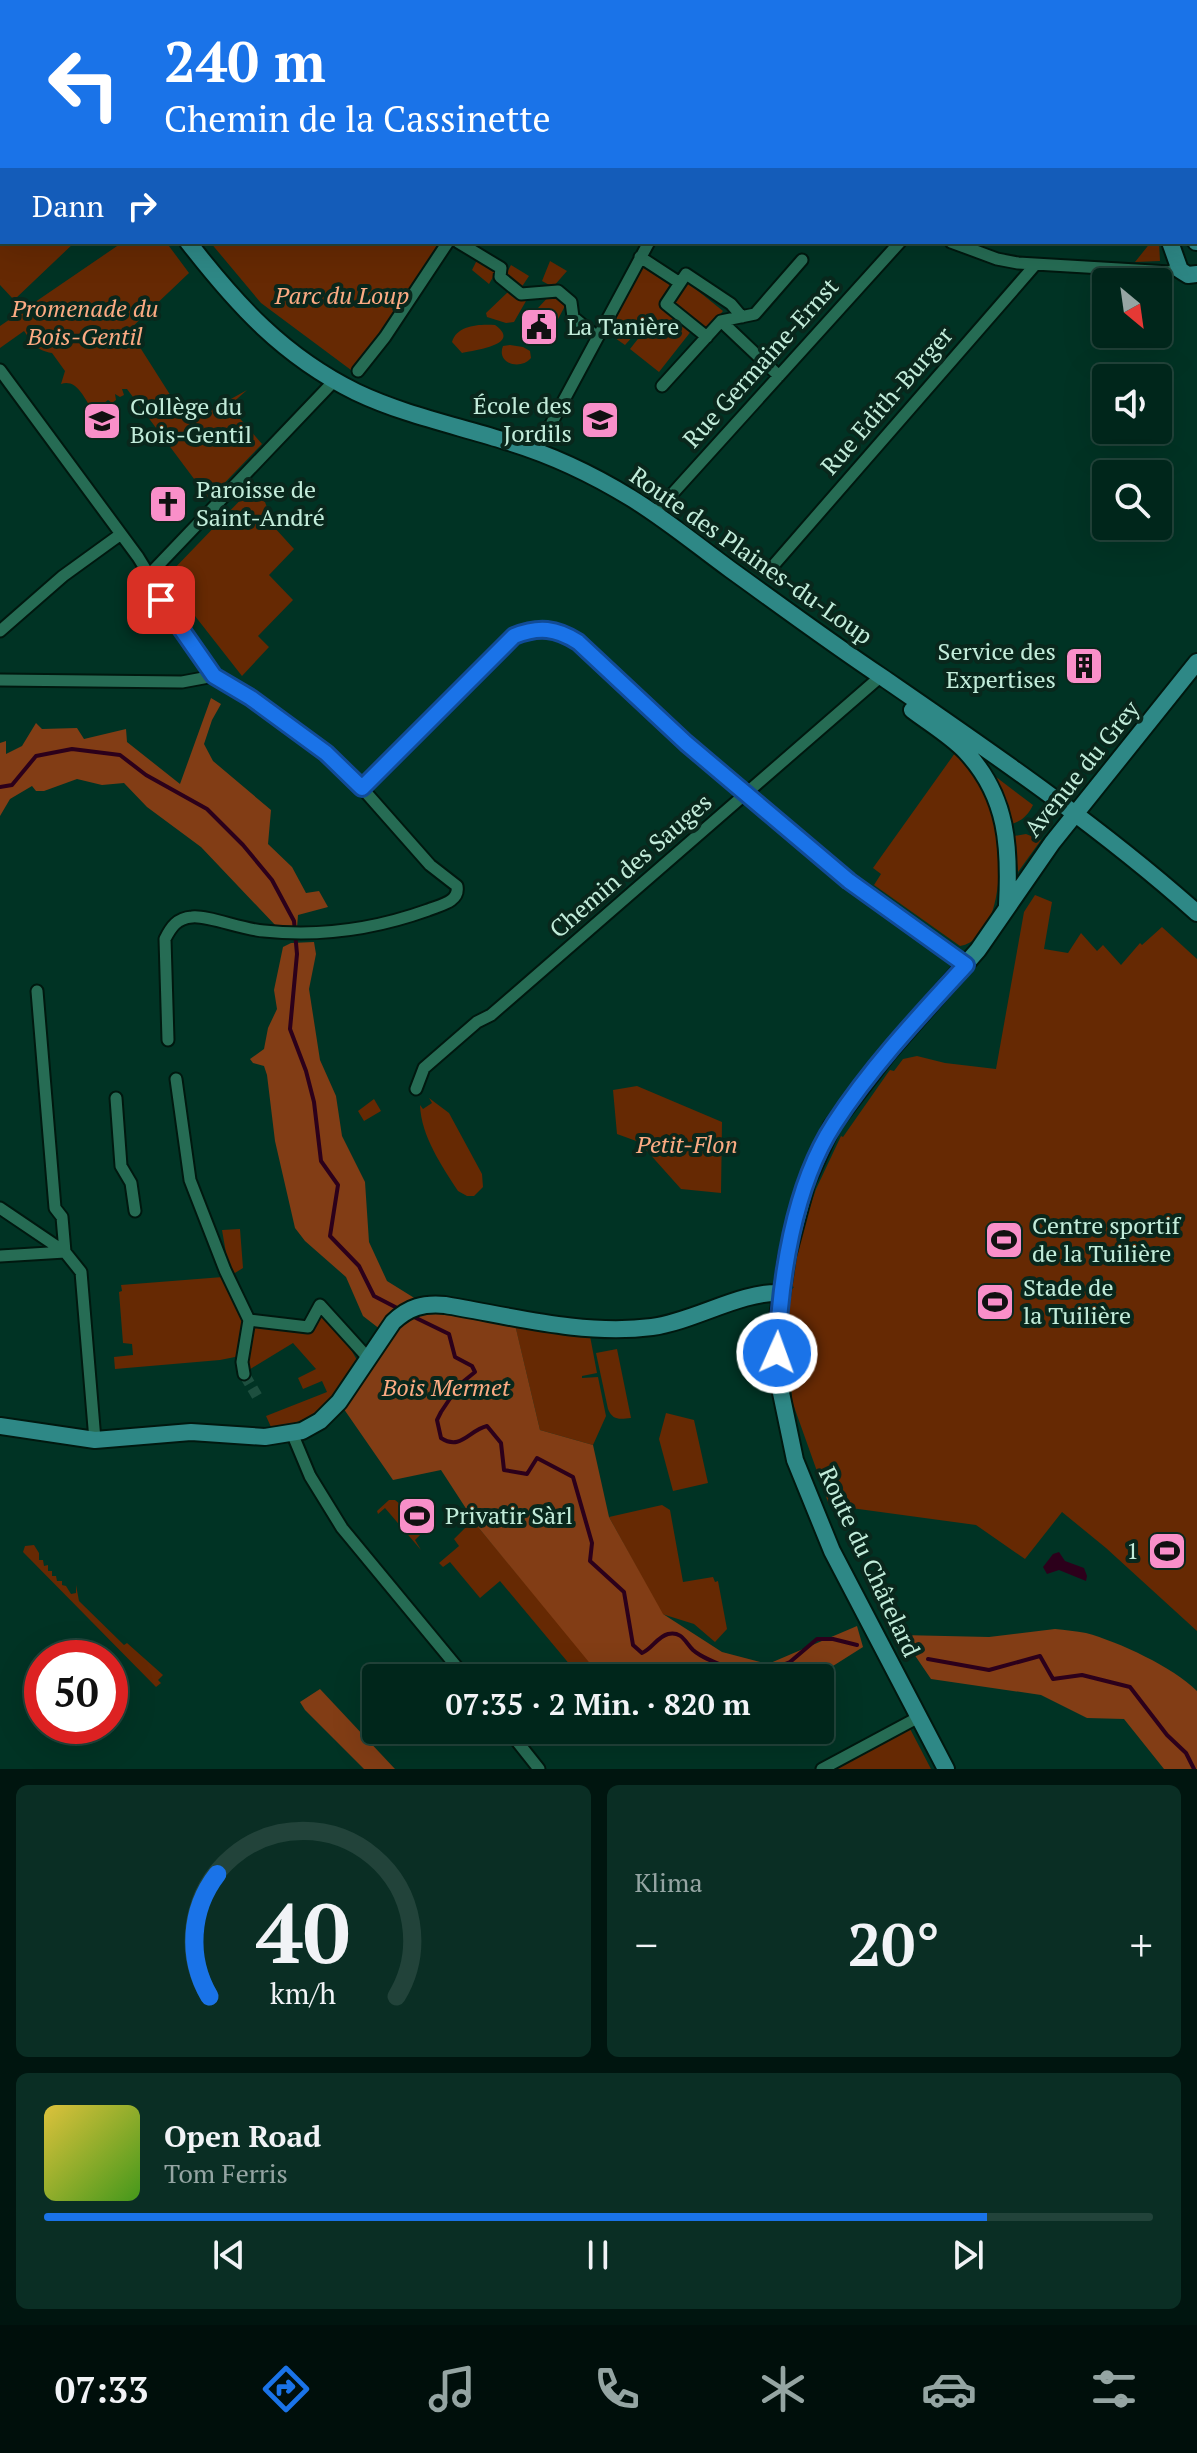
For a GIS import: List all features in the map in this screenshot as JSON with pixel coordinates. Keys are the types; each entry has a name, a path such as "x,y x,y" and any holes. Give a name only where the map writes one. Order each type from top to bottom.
{"main road":[{"name":"Route des Plaines-du-Loup","path":"190,244 249,316 298,357 335,380 387,405 536,452 580,471 655,513 1074,815 1197,913"},
{"path":"1177,251 1188,275 1197,274"},
{"name":"Avenue du Grey","path":"1006,907 1074,815 1197,662"},
{"name":"Route des Plaines-du-Loup","path":"880,677 888,692 964,750 991,788 1006,831 1009,861 1006,907"},
{"name":"Route du Châtelard","path":"946,1769 832,1551 795,1460 780,1388 777,1353 781,1293 787,1256 807,1181 832,1126 888,1053 966,965 1006,907"},
{"path":"0,1426 95,1440 191,1432 265,1437 292,1433 311,1427 327,1416 393,1322 407,1311 424,1304 567,1325 623,1329 677,1322 761,1292 781,1293"}],"street":[{"path":"358,371 385,337 447,244"},
{"path":"461,244 501,268 500,277 521,294 558,291 571,302 573,317 596,336"},
{"path":"536,452 648,244"},
{"name":"Rue Germaine-Ernst","path":"655,513 898,244"},
{"path":"956,244 997,259 1035,265 1170,272 1177,251"},
{"path":"640,257 680,283"},
{"path":"662,386 721,321 755,314 802,260"},
{"name":"Rue Edith-Burger","path":"772,567 1035,265"},
{"path":"707,337 666,304 686,274 731,304 742,317"},
{"path":"721,321 779,376"},
{"path":"0,370 121,534 149,575 151,586 214,676 251,698 326,753 362,788 430,865 457,886 455,899 401,920 350,931 281,932 222,924 197,916 183,918 171,927 165,939 168,1040"},
{"path":"149,575 335,380"},
{"path":"0,631 63,576 121,534"},
{"path":"362,788 514,636 541,628 566,634 686,743 849,881 966,965"},
{"path":"0,680 182,682 214,676"},
{"name":"Chemin des Sauges","path":"416,1089 424,1068 477,1022 491,1015 880,677"},
{"path":"37,991 55,1208 62,1217 65,1252"},
{"path":"176,1079 190,1180 225,1270 249,1320 242,1362 244,1374"},
{"path":"116,1098 121,1166 131,1183 135,1211"},
{"path":"0,1208 65,1252 83,1276 95,1440"},
{"path":"0,1256 65,1252"},
{"path":"249,1320 308,1327 320,1305 368,1358"},
{"path":"292,1433 310,1476 342,1528 454,1664"},
{"path":"822,1769 919,1717"},
{"path":"519,1744 539,1769"}],"green space":[{"path":"0,244 73,244 14,300 0,285"},
{"name":"Promenade du Bois-Gentil","path":"120,244 167,244 189,273 129,330 188,423 247,390 229,406 262,444 209,499 127,389 122,389 124,395 120,397 115,394 116,400 112,403 108,400 98,408 90,406 75,386 61,384 65,371 52,353 35,346 24,331 0,348 0,326"},
{"name":"Parc du Loup","path":"212,244 442,244 380,335 351,370 261,303"},
{"path":"1149,244 1159,244 1160,261 1135,262"},
{"path":"477,260 496,272 489,284 472,270"},
{"path":"550,261 567,271 553,287 542,281"},
{"path":"642,264 675,286 666,299 692,330 659,372 630,349 641,335 637,332 625,345 605,331"},
{"path":"511,265 529,276 521,288 505,276"},
{"path":"687,282 723,311 706,331 670,302"},
{"path":"509,291 526,301 514,322 506,323 487,317 486,313"},
{"path":"551,294 565,306 558,319 538,308"},
{"path":"476,325 495,325 503,337 494,345 462,353 452,342 464,329"},
{"path":"503,346 530,351 531,358 521,364 506,361"},
{"path":"251,489 265,502 274,527 294,549 269,575 293,600 258,636 269,647 242,676 177,593 170,573"},
{"path":"211,698 221,704 204,744 213,761 271,810 268,844 292,867 306,893 319,891 328,907 298,915 297,928 277,927 201,847 147,807 124,783 102,785 77,779 44,791 36,791 32,786 10,799 0,816 0,743 6,741 6,754 22,746 36,723 42,729 77,728 84,739 126,729 127,742 180,784"},
{"path":"955,753 987,797 995,820 999,862 994,907 986,925 975,939 960,946 874,885 881,874 873,868"},
{"path":"996,777 1033,805 1025,817 1016,823 1012,824 994,779"},
{"path":"1026,834 1041,840 1018,872 1014,836"},
{"name":"Centre sportif de la Tuilière","path":"1035,895 1052,902 1044,949 1068,953 1081,933 1097,951 1103,945 1121,965 1140,943 1142,945 1162,927 1197,959 1197,1631 1062,1512 1025,1559 976,1525 829,1505 792,1401 788,1324 791,1290 794,1287 791,1286 801,1234 816,1189 841,1136 890,1070 894,1071 903,1059 917,1056 996,1069 1024,912"},
{"name":"Bois Mermet","path":"314,942 316,954 309,989 320,1060 336,1096 342,1136 365,1182 369,1242 387,1281 424,1304 513,1316 540,1430 593,1445 609,1517 663,1614 722,1652 768,1664 591,1664 478,1527 441,1470 393,1480 339,1402 385,1333 363,1316 346,1277 305,1241 295,1228 275,1141 267,1075 264,1066 250,1059 264,1049 268,1028 277,1009 274,990 283,947 291,943"},
{"name":"Petit-Flon","path":"637,1086 722,1122 721,1193 681,1189 639,1142 617,1134 613,1090"},
{"path":"429,1098 449,1113 482,1174 483,1187 474,1196 458,1191 428,1139 420,1105 423,1109 432,1103"},
{"path":"374,1099 381,1111 364,1121 358,1111"},
{"path":"240,1229 243,1268 230,1276 222,1230"},
{"path":"223,1277 235,1297 232,1300 244,1324 240,1356 115,1369 114,1357 133,1355 132,1344 123,1343 121,1285"},
{"path":"319,1311 349,1346 358,1362 332,1397 313,1414 287,1425 271,1427 266,1416 327,1392 322,1381 303,1389 298,1378 316,1369 293,1343 247,1371 250,1324 305,1331"},
{"path":"515,1325 590,1336 597,1373 582,1378 598,1377 606,1416 593,1445 540,1430"},
{"path":"617,1349 631,1418 617,1418 610,1413 596,1353"},
{"path":"666,1413 694,1420 708,1483 673,1491 659,1439"},
{"path":"389,1500 395,1500 406,1509 402,1513 421,1534 415,1540 421,1550 385,1508 378,1514 377,1511"},
{"path":"662,1505 670,1510 683,1582 713,1577 715,1582 718,1581 727,1629 715,1642 694,1624 662,1614 609,1517"},
{"path":"473,1520 592,1664 569,1664 500,1581 480,1598 450,1562 443,1567 439,1563 459,1546 454,1539"},
{"path":"34,1545 39,1560 43,1560 44,1566 48,1565 48,1571 52,1571 57,1581 62,1581 71,1594 76,1593 76,1585 79,1601 119,1640 110,1640 23,1552 25,1546"},
{"name":"Bois Mermet","path":"857,1626 863,1647 834,1665 768,1664"},
{"path":"1055,1629 1086,1633 1114,1642 1160,1664 1197,1691 1197,1769 1164,1769 1124,1719 1087,1718 1041,1695 931,1679 901,1635 989,1637"},
{"path":"128,1644 163,1675 156,1687 128,1659"},
{"path":"320,1689 362,1734 362,1744 372,1744 395,1769 364,1769 300,1702"},
{"path":"907,1723 931,1769 822,1769"}],"shaded area":[{"path":"1059,1552 1065,1561 1084,1568 1086,1581 1059,1570 1047,1574 1043,1567 1053,1554"}],"waterway":[{"path":"0,787 12,785 36,756 72,749 120,755 146,775 207,809 272,880 294,921 297,954 290,1029 314,1102 321,1161 338,1185 330,1236 359,1266 374,1296 401,1310"},
{"path":"412,1316 449,1334 455,1357 472,1366 475,1372 459,1385 441,1412 437,1420 441,1438 460,1441 487,1426 501,1443 504,1470 527,1474 537,1458 573,1477 592,1543 590,1561 624,1592 633,1645 642,1653 664,1636 677,1634 705,1658 752,1677 790,1662 817,1639 857,1645"},
{"path":"928,1659 989,1670 1040,1656 1053,1679 1082,1675 1130,1687 1167,1735 1186,1753 1194,1769"}],"tunnel":[{"path":"244,1374 257,1396"}],"place":[{"name":"La Tanière","path":"539,327"},
{"name":"École des Jordils","path":"600,420"},
{"name":"Collège du Bois-Gentil","path":"102,421"},
{"name":"Paroisse de Saint-André","path":"168,504"},
{"name":"Service des Expertises","path":"1084,666"},
{"name":"Centre sportif de la Tuilière","path":"1004,1240"},
{"name":"Stade de la Tuilière","path":"995,1302"},
{"name":"Privatir Sàrl","path":"417,1516"},
{"name":"1","path":"1167,1551"}],"route":[{"path":"161,600 214,676 251,698 326,753 362,788 514,636 541,628 566,634 686,743 849,881 966,965 853,1097 832,1126 816,1157 787,1256 778,1317 777,1353"}]}
